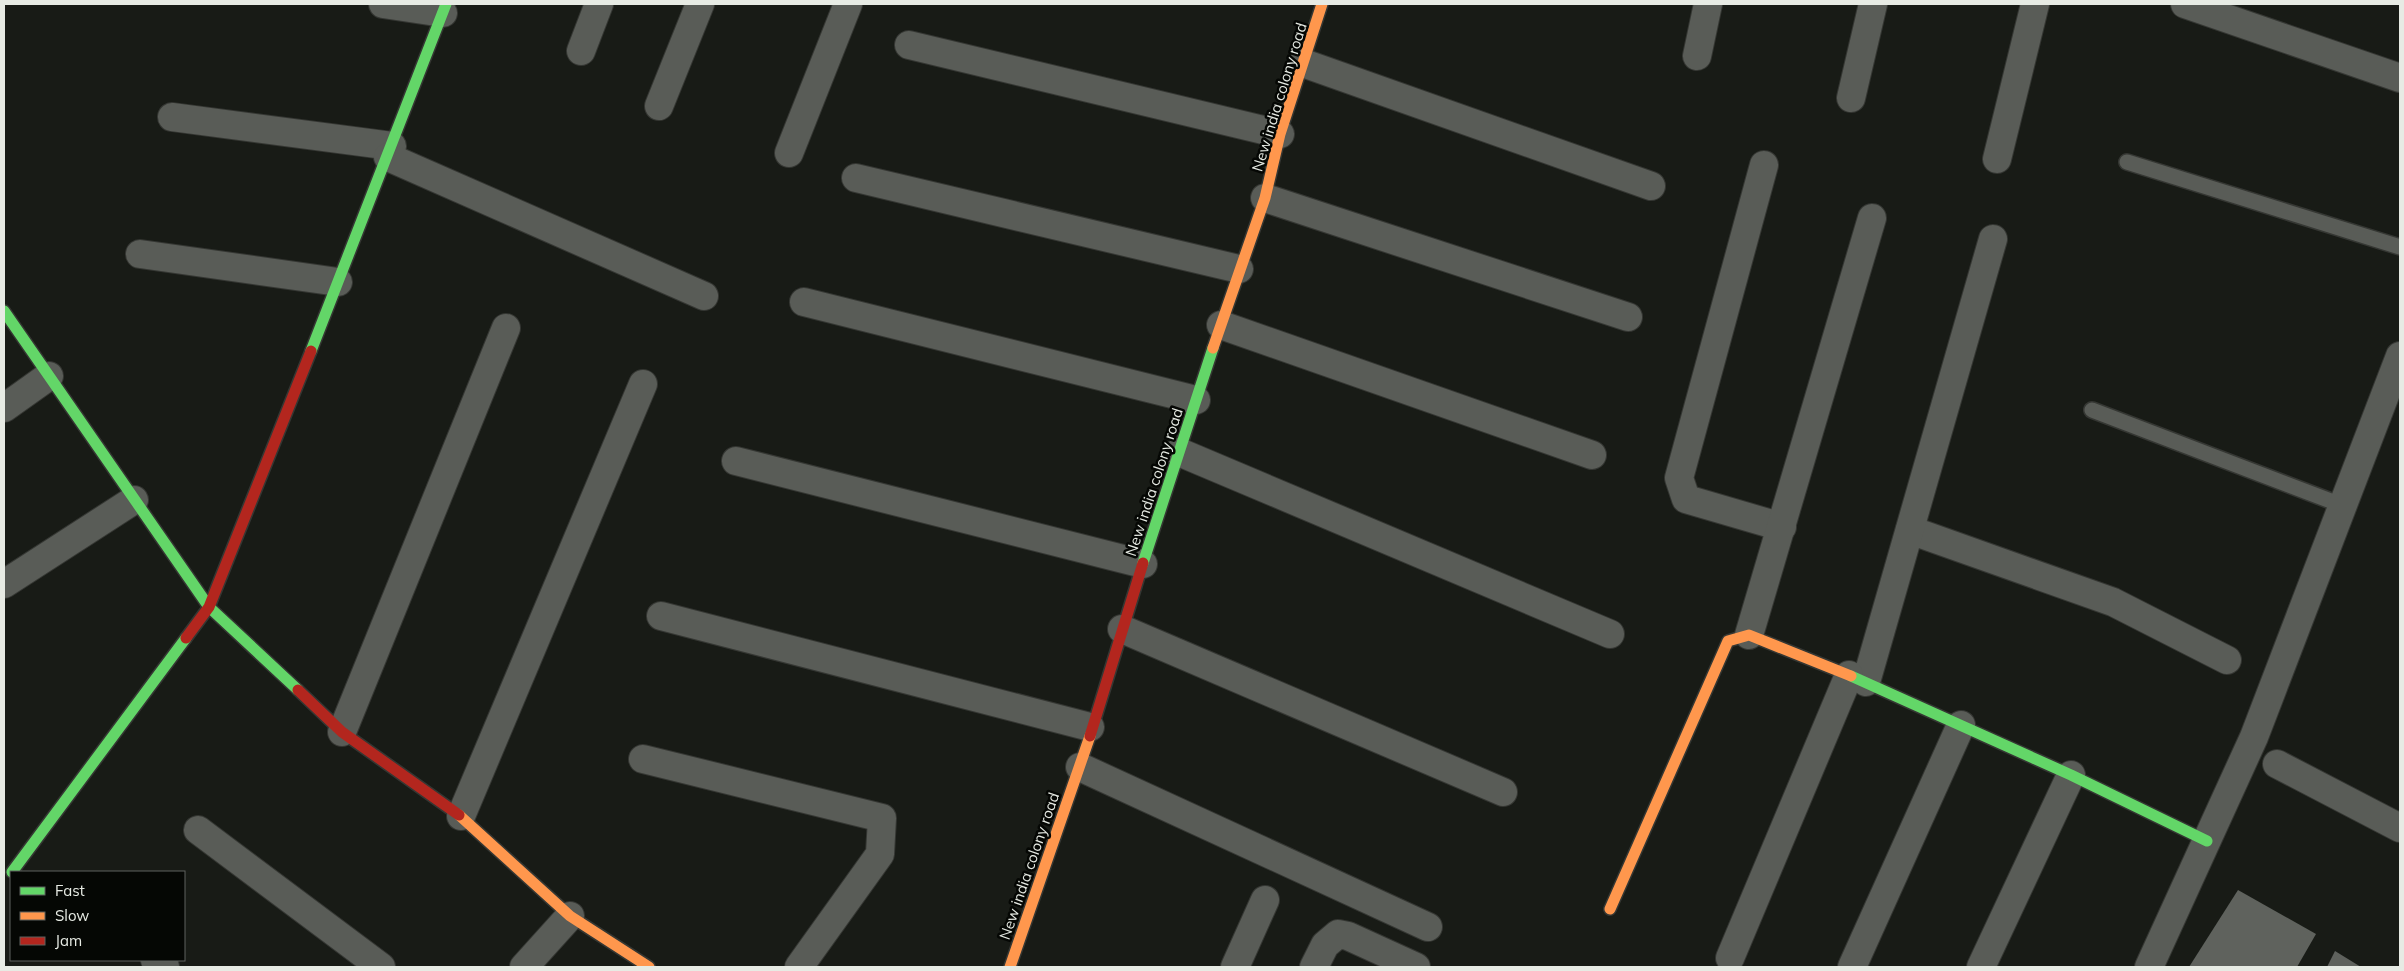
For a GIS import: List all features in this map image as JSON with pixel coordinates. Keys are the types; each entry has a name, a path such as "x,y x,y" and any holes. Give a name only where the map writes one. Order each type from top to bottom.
{"street":[{"path":"13,871 209,607 390,152 444,8 383,4"},
{"path":"581,51 599,4"},
{"path":"659,106 700,4"},
{"path":"789,152 848,4"},
{"name":"New india colony road","path":"1010,967 1080,767 1090,728 1179,452 1239,268 1265,198 1280,134 1322,4"},
{"path":"1696,56 1708,4"},
{"path":"1851,98 1872,4"},
{"path":"1997,159 2035,4"},
{"path":"2185,4 2400,78"},
{"path":"909,45 1280,134"},
{"path":"1303,64 1651,186"},
{"path":"172,117 390,152 704,296"},
{"path":"1764,165 1679,478 1686,499 1782,527"},
{"path":"856,178 1239,268"},
{"path":"1265,198 1628,317"},
{"path":"1749,635 1872,218"},
{"path":"1730,958 1857,678 1910,530 1993,239"},
{"path":"140,254 338,282"},
{"path":"804,302 1196,400"},
{"path":"4,311 209,607 342,732 461,816 570,916 649,967"},
{"path":"1221,325 1592,455"},
{"path":"342,732 506,328"},
{"path":"2149,967 2254,737 2400,356"},
{"path":"4,408 49,376"},
{"path":"461,816 643,384"},
{"path":"1179,452 1610,634"},
{"path":"736,461 1143,564"},
{"path":"4,584 134,500"},
{"path":"1910,530 2113,602 2227,660"},
{"path":"661,616 1090,728"},
{"path":"1122,629 1503,792"},
{"path":"1610,908 1728,640 1749,635 1857,678 2071,774 2207,841"},
{"path":"1852,967 1961,725"},
{"path":"643,759 882,818 880,854 799,967"},
{"path":"2277,764 2400,828"},
{"path":"1080,767 1428,927"},
{"path":"1981,967 2071,774"},
{"path":"198,830 381,967"},
{"path":"1235,967 1265,900"},
{"path":"524,967 570,916"},
{"path":"1314,967 1325,945 1338,934 1348,936 1416,967"}],"lane":[{"path":"2127,162 2400,247"},
{"path":"2092,410 2344,506"}],"building":[{"path":"2238,890 2316,934 2297,967 2189,967"},
{"path":"2335,951 2361,967 2327,967"}],"traffic: fast":[{"path":"311,351 446,4"},
{"path":"4,311 209,607 298,690"},
{"path":"1143,563 1213,348"},
{"path":"13,871 186,638"},
{"path":"1851,676 2071,775 2207,841"}],"traffic: slow":[{"path":"1213,348 1265,198 1280,134 1322,4"},
{"path":"1610,909 1728,641 1749,635 1851,676"},
{"path":"1010,967 1090,736"},
{"path":"459,815 570,916 649,967"}],"traffic: jam":[{"path":"186,638 209,607 311,351"},
{"path":"1090,736 1143,563"},
{"path":"298,690 342,732 459,815"}]}
